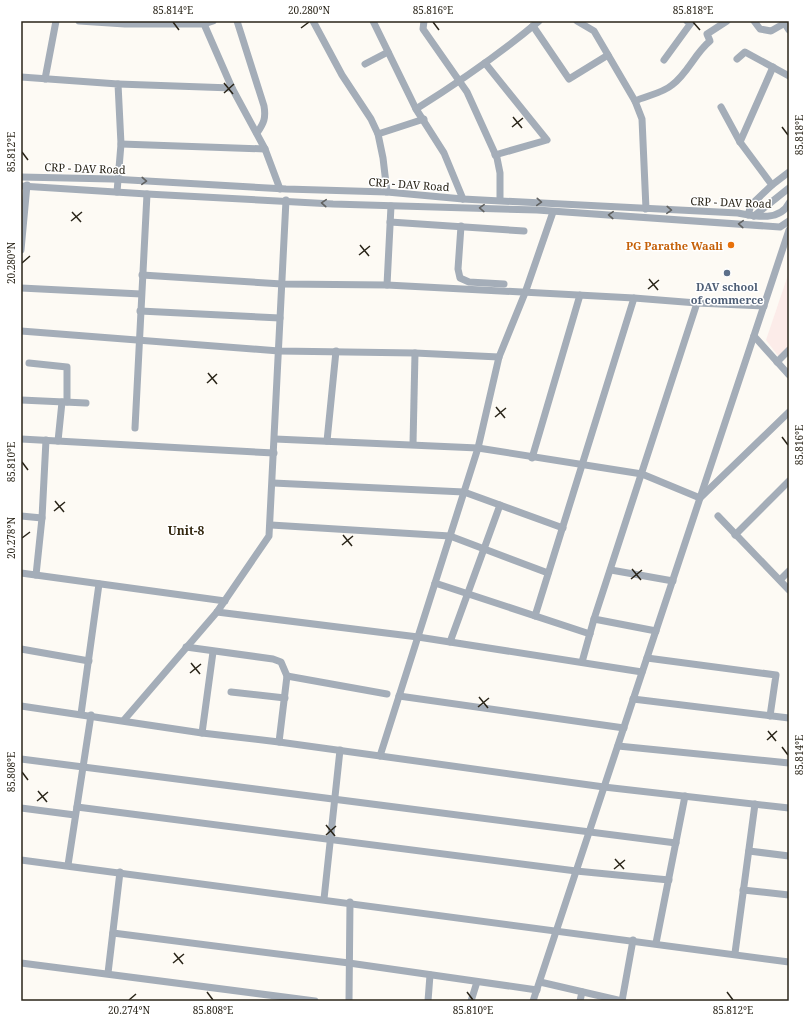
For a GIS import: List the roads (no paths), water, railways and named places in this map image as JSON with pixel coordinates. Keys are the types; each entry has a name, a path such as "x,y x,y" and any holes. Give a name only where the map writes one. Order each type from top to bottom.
{"street":[{"path":"45,78 56,21"},
{"path":"79,21 124,23 213,21"},
{"path":"237,21 264,106 264,124 257,133"},
{"path":"313,21 342,75 371,119 378,134 383,158 387,192"},
{"path":"373,21 416,109 424,119 444,153 463,198"},
{"path":"424,21 423,29 466,92 495,155 500,172 500,199"},
{"path":"578,21 594,32 635,101 642,119 646,209"},
{"path":"664,60 691,23 687,21"},
{"path":"635,101 672,86 695,60 700,49 710,42 706,34 727,21"},
{"path":"754,21 760,29 771,31 784,22 789,30"},
{"path":"203,22 232,88 265,149 280,189"},
{"path":"416,109 459,82 536,24 569,79 608,55"},
{"path":"365,64 388,52"},
{"path":"737,59 745,52 789,76"},
{"path":"485,63 547,140 495,155"},
{"path":"740,142 773,67"},
{"path":"21,77 118,84 232,88"},
{"path":"117,192 119,180 120,144 118,84"},
{"path":"721,108 740,142 772,185"},
{"path":"378,134 424,119"},
{"path":"120,144 265,149"},
{"path":"751,216 751,205 772,185 789,172"},
{"name":"CRP - DAV Road","path":"21,177 119,180 280,189 387,192 751,216 776,215 789,207"},
{"path":"21,250 24,185"},
{"name":"CRP - DAV Road","path":"24,185 147,194 344,204 553,212 780,227 789,221"},
{"path":"751,216 789,188"},
{"path":"344,204 345,191"},
{"path":"135,428 138,340 147,194"},
{"path":"124,720 217,612 269,536 271,525 286,200"},
{"path":"387,285 391,206"},
{"path":"380,756 478,448 499,357 525,293 553,212"},
{"path":"390,222 524,231"},
{"path":"461,226 458,269 460,278 469,282 504,284"},
{"path":"533,1001 789,230"},
{"path":"142,275 282,284 387,285 764,306"},
{"path":"21,288 141,294"},
{"path":"532,458 580,295"},
{"path":"535,616 634,298"},
{"path":"582,662 594,619 697,303"},
{"path":"140,311 280,318"},
{"path":"21,331 279,351 414,353 499,357"},
{"path":"754,336 789,375"},
{"path":"777,362 789,350"},
{"path":"327,441 336,352"},
{"path":"413,444 414,353"},
{"path":"28,363 67,367 64,402 58,441"},
{"path":"21,400 86,403"},
{"path":"700,498 789,412"},
{"path":"21,439 274,453"},
{"path":"275,439 478,448 532,458 642,474 700,498"},
{"path":"36,575 42,518 46,440"},
{"path":"735,535 789,481"},
{"path":"273,483 464,492 563,528"},
{"path":"450,642 500,505"},
{"path":"21,516 42,518"},
{"path":"718,516 789,590"},
{"path":"271,525 450,536 548,573"},
{"path":"611,570 673,581"},
{"path":"780,580 789,571"},
{"path":"21,573 225,601"},
{"path":"435,583 590,634"},
{"path":"82,714 99,584"},
{"path":"217,612 450,642 642,672"},
{"path":"594,619 656,631"},
{"path":"186,647 278,660 285,667 287,676 279,742"},
{"path":"21,649 89,661"},
{"path":"202,733 213,652"},
{"path":"647,658 776,675 770,716"},
{"path":"287,676 387,694"},
{"path":"231,692 285,698"},
{"path":"399,696 624,728"},
{"path":"633,699 789,718"},
{"path":"21,706 91,715 202,733 340,750 604,787 789,808"},
{"path":"68,865 91,715"},
{"path":"618,746 789,763"},
{"path":"324,899 336,799 340,750"},
{"path":"21,759 676,843"},
{"path":"656,943 685,796"},
{"path":"735,953 755,804"},
{"path":"77,807 576,871 669,880"},
{"path":"21,808 75,815"},
{"path":"749,851 789,856"},
{"path":"21,860 735,953 789,962"},
{"path":"108,973 120,872"},
{"path":"743,890 789,895"},
{"path":"349,1001 350,902"},
{"path":"113,933 350,963 537,990"},
{"path":"540,982 622,1001 633,940"},
{"path":"21,963 108,973 278,999 315,1001"},
{"path":"428,1001 430,975"},
{"path":"471,1001 478,982"},
{"path":"580,1001 582,992"}],"place":[{"name":"PG Parathe Waali","path":"731,245"},
{"name":"DAV school of commerce","path":"727,273"}],"district":[{"name":"Unit-8","path":"186,530"}]}
